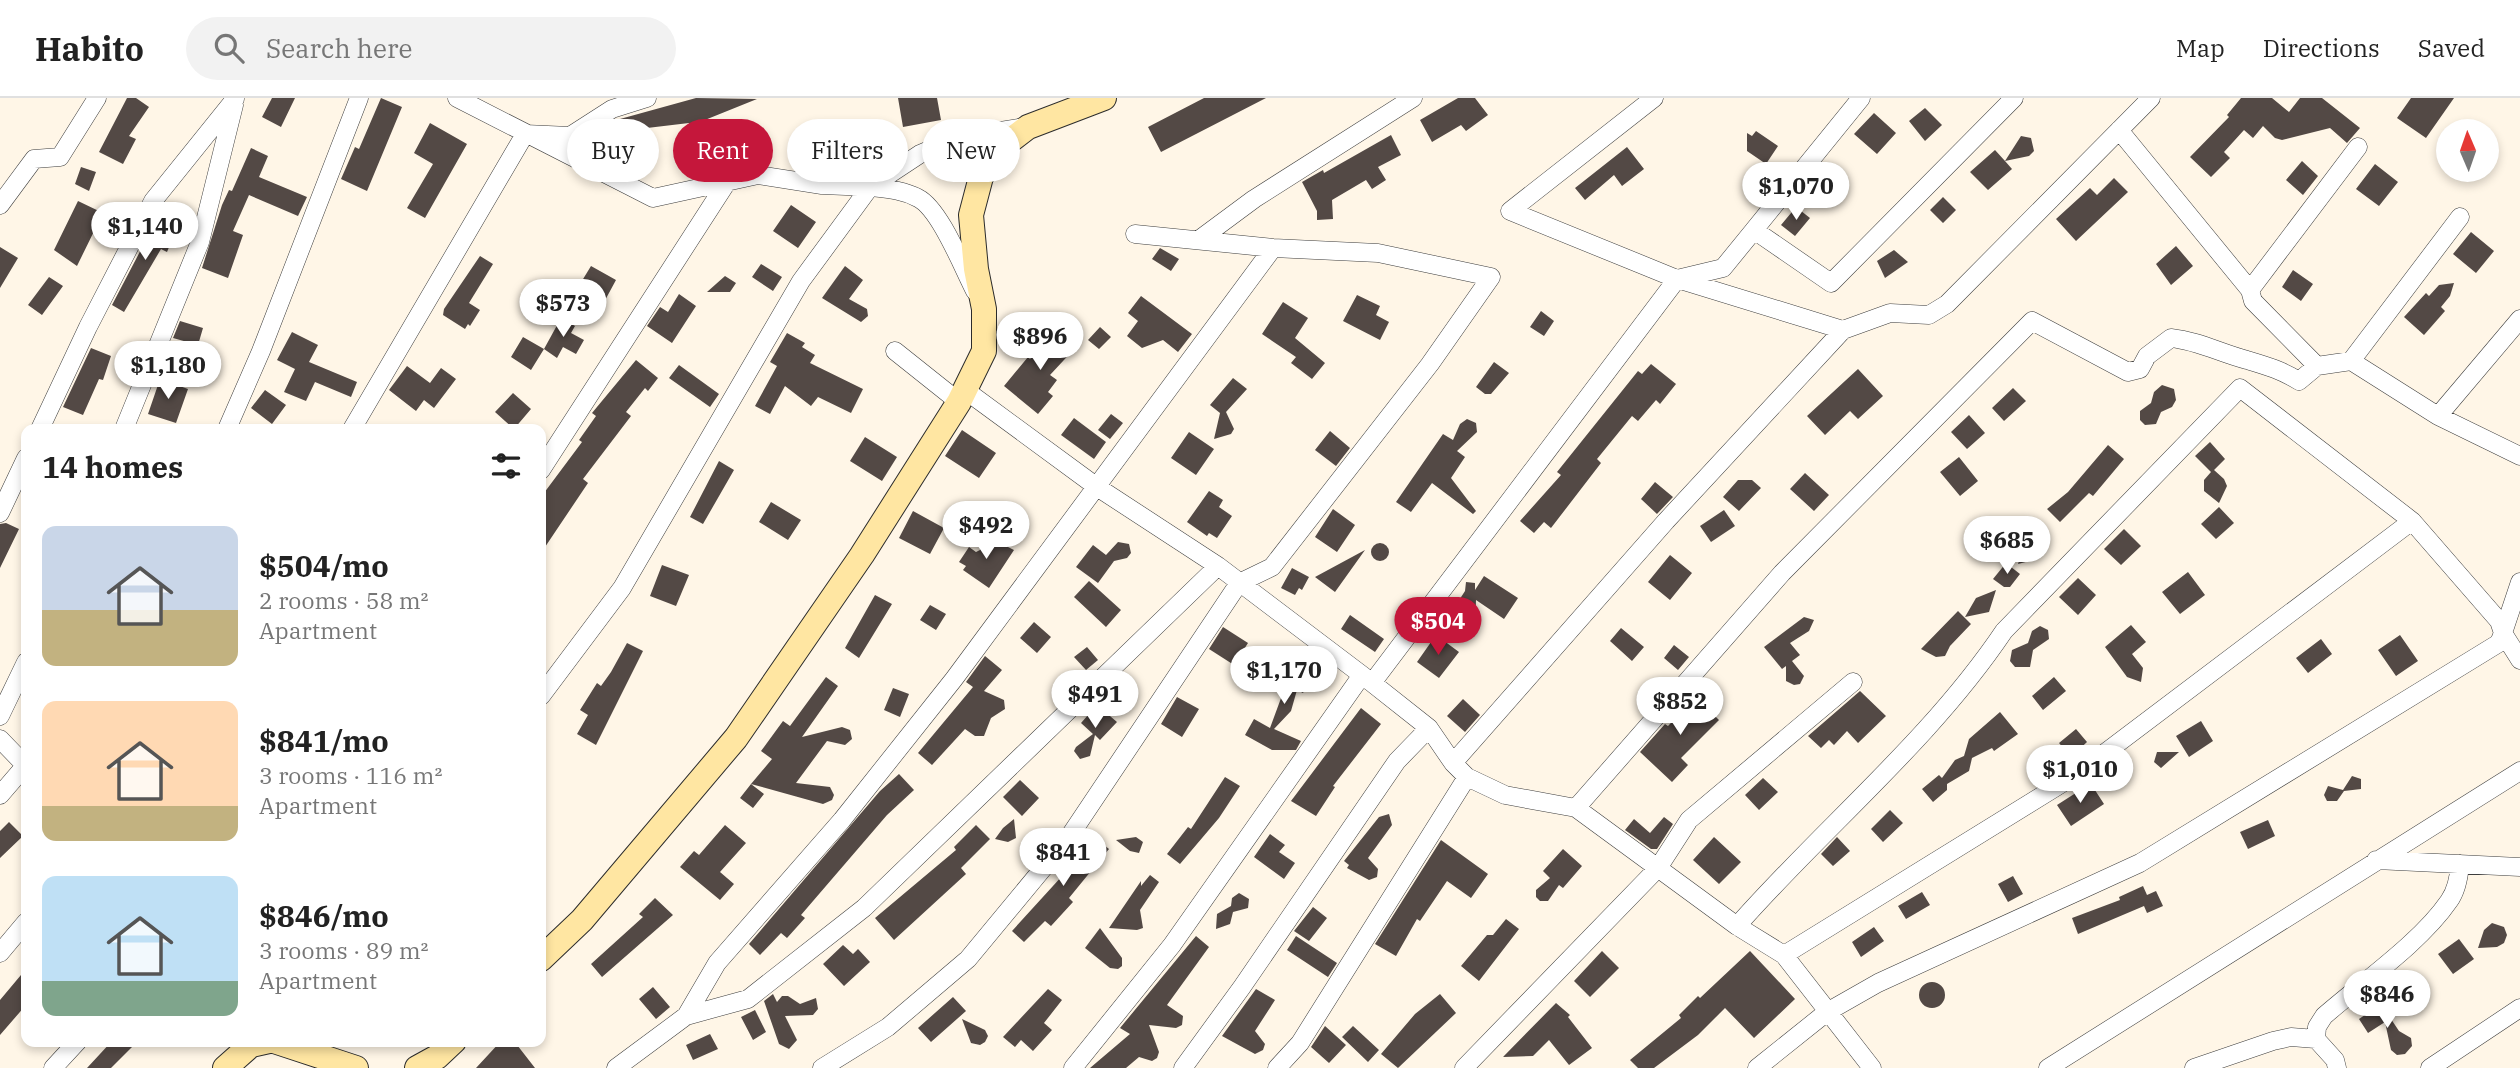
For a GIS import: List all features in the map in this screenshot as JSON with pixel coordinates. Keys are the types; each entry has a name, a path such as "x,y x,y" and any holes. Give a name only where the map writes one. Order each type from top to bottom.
{"street":[{"path":"0,205 34,159 60,157 97,98"},
{"path":"229,424 261,351 359,98"},
{"path":"457,98 653,198 727,182"},
{"path":"525,134 570,136 612,109 647,98"},
{"path":"546,689 622,588 801,281 870,187 920,154 957,138 1028,127 1104,98"},
{"path":"1200,239 1254,199 1413,98"},
{"path":"1654,98 1510,211 1677,279 1843,330"},
{"path":"1073,1068 1172,945 1367,679 1677,279 1723,268 1861,98"},
{"path":"1754,230 1831,283 2014,98"},
{"path":"1453,763 1666,522 1843,330 1890,313 1929,314 1947,304 2151,98"},
{"path":"42,424 88,327 153,201 235,99"},
{"path":"126,424 200,242 235,99"},
{"path":"546,954 582,920 736,738 862,555 962,396 984,351 984,309 976,270 971,215 981,177 999,149 1028,127"},
{"path":"2119,130 2250,290 2253,301 2317,366"},
{"path":"355,424 525,134"},
{"path":"2250,290 2358,147"},
{"path":"773,177 822,185 901,191 921,199 939,221 984,309"},
{"path":"546,462 727,182"},
{"path":"2351,361 2460,217"},
{"path":"822,1068 888,1027 968,959 1069,837 1239,583 1272,567 1430,364 1491,278 1377,253 1273,248 1135,234"},
{"path":"686,1016 717,963 842,820 954,679 1273,248"},
{"path":"2438,416 2520,319"},
{"path":"1576,808 1782,573 2032,321 2128,372 2140,369 2147,356 2171,338 2197,341 2245,360 2278,368 2299,381 2317,366 2351,361 2438,416 2520,456"},
{"path":"895,351 1218,566 1429,728 1453,763 1468,776 1505,795 1576,808 1737,926 1784,955 1872,1068"},
{"path":"1737,926 1782,875 1913,743 1982,664 2004,631 2240,388 2412,521 2499,621 2503,633 2520,660"},
{"path":"0,513 21,469"},
{"path":"1784,955 2077,774 2412,521"},
{"path":"616,1068 686,1016 748,999 864,908 1218,566"},
{"path":"1757,1068 1827,1012 1878,983 2140,863 2499,643 2520,582"},
{"path":"0,716 21,672"},
{"path":"1464,1068 1658,868 1689,820 1853,682"},
{"path":"1183,1068 1397,761 1429,728"},
{"path":"0,739 21,761"},
{"path":"0,794 21,771"},
{"path":"2050,1068 2520,771"},
{"path":"1277,1068 1300,1043 1468,776"},
{"path":"2376,860 2520,867"},
{"path":"2316,1039 2317,1027 2324,1016 2430,925 2451,899 2458,882 2460,864"},
{"path":"0,953 21,928"},
{"path":"2430,1068 2520,1008"},
{"path":"2194,1068 2273,1041 2291,1038 2316,1039 2335,1060 2337,1068"},
{"path":"53,1068 72,1047"},
{"path":"225,1068 249,1047"},
{"path":"294,1047 338,1059"},
{"path":"417,1068 437,1057 448,1047"}],"building":[{"path":"127,98 136,98 149,107 129,136 136,139 123,164 99,152"},
{"path":"272,98 295,98 281,127 262,117"},
{"path":"381,98 402,107 367,191 341,179 355,147 359,149"},
{"path":"696,98 757,99 707,119 673,119 673,125 659,127 659,119 620,119"},
{"path":"898,98 937,98 941,119 922,119 922,124 908,126 908,119 902,119"},
{"path":"1204,98 1266,98 1161,152 1148,127"},
{"path":"1458,98 1475,98 1488,115 1466,131 1461,125 1432,142 1420,120"},
{"path":"2241,98 2272,98 2289,112 2300,98 2322,98 2360,128 2347,143 2330,128 2282,140 2275,138 2263,126 2253,138 2244,130 2224,152 2230,158 2211,177 2190,157 2229,117 2227,115"},
{"path":"2411,98 2454,98 2439,119 2436,119 2436,124 2426,138 2397,118"},
{"path":"1925,108 1942,125 1925,141 1909,121"},
{"path":"1874,113 1896,133 1877,154 1854,134"},
{"path":"430,123 467,144 425,218 407,208 433,164 414,153"},
{"path":"1756,131 1778,146 1766,164 1747,151 1747,133 1752,136"},
{"path":"1391,135 1401,155 1378,167 1386,180 1372,189 1366,180 1332,200 1333,219 1317,220 1317,211 1302,182 1323,170 1324,173"},
{"path":"2021,136 2031,138 2034,151 2029,156 2005,161"},
{"path":"1627,147 1644,169 1622,186 1614,175 1585,200 1575,188"},
{"path":"251,148 268,156 259,177 307,197 298,216 249,195 233,231 243,235 228,278 202,268 222,205 229,190 232,191"},
{"path":"1995,150 2012,169 1988,190 1970,172"},
{"path":"2302,161 2318,176 2303,195 2286,180"},
{"path":"2375,164 2398,182 2379,206 2356,189"},
{"path":"81,167 96,172 89,191 75,184"},
{"path":"2114,178 2128,192 2076,241 2056,219 2090,188 2097,195"},
{"path":"1825,183 1833,185 1836,193 1830,200 1820,201 1818,191"},
{"path":"1943,197 1956,210 1943,223 1930,210"},
{"path":"78,201 103,213 77,266 54,250"},
{"path":"791,205 816,222 798,248 773,231"},
{"path":"1796,207 1810,218 1795,236 1781,225"},
{"path":"157,219 177,228 167,252 161,249 124,312 112,305"},
{"path":"2471,232 2494,251 2476,273 2453,254"},
{"path":"2176,246 2193,266 2171,285 2156,264"},
{"path":"0,247 18,258 0,288"},
{"path":"1160,248 1179,259 1171,271 1152,259"},
{"path":"1894,250 1908,262 1885,278 1877,261"},
{"path":"480,256 493,264 469,303 480,310 465,329 443,315 444,309"},
{"path":"761,264 782,277 773,291 752,277"},
{"path":"591,266 616,280 603,304 577,289"},
{"path":"845,266 863,280 849,299 867,309 868,316 861,322 822,298"},
{"path":"2293,270 2313,284 2301,301 2282,287"},
{"path":"725,276 736,283 730,292 707,292"},
{"path":"49,277 63,286 42,315 28,305"},
{"path":"2454,283 2450,296 2441,307 2445,311 2424,335 2404,317 2426,293 2429,296 2439,285"},
{"path":"679,294 696,306 672,343 647,326 660,307 668,312"},
{"path":"1357,295 1380,306 1376,315 1389,322 1380,340 1343,321"},
{"path":"1141,296 1192,334 1178,352 1163,340 1142,348 1127,336 1138,321 1128,313"},
{"path":"1283,302 1308,318 1295,338 1325,363 1312,379 1291,363 1296,357 1262,334"},
{"path":"1541,311 1554,321 1544,336 1530,327"},
{"path":"561,318 575,326 571,333 584,340 576,354 563,347 557,358 544,349"},
{"path":"180,321 203,328 198,345 173,338"},
{"path":"1100,327 1111,337 1099,349 1088,340"},
{"path":"1057,329 1076,347 1050,375 1057,380 1048,392 1053,396 1038,414 1004,386 1028,357 1030,359"},
{"path":"292,332 318,345 309,362 357,382 351,397 315,382 306,401 284,392 295,369 277,360"},
{"path":"787,333 805,343 802,347 815,355 810,363 863,389 851,413 818,397 811,406 785,386 770,414 755,406 777,366 770,362"},
{"path":"523,337 544,349 531,370 511,357"},
{"path":"91,348 111,356 103,380 99,379 83,415 63,407"},
{"path":"636,360 658,378 648,391 645,388 626,412 631,416 583,479 588,483 546,546 546,490 582,442 579,440 596,416 592,413"},
{"path":"1494,362 1509,373 1491,394 1485,394 1476,387"},
{"path":"1651,364 1676,384 1660,404 1656,400 1638,421 1632,416 1597,459 1601,463 1551,528 1544,522 1534,533 1520,521 1561,475 1557,472 1638,371 1642,374"},
{"path":"679,365 719,394 710,407 669,378"},
{"path":"407,366 430,383 441,368 456,379 434,408 424,400 416,411 389,390"},
{"path":"1858,369 1883,396 1858,419 1850,411 1825,435 1807,416"},
{"path":"1233,378 1247,389 1226,412 1234,429 1231,434 1214,439 1220,413 1210,405"},
{"path":"160,379 188,389 176,423 148,414"},
{"path":"2162,385 2174,389 2176,400 2172,407 2161,412 2156,424 2145,425 2140,420 2140,411 2151,403 2154,392"},
{"path":"2013,388 2026,401 2004,421 1992,408"},
{"path":"265,390 286,405 272,424 251,408"},
{"path":"513,393 531,409 518,424 508,424 495,412"},
{"path":"1111,414 1123,423 1110,439 1098,430"},
{"path":"1969,415 1985,433 1967,449 1951,432"},
{"path":"1074,418 1106,442 1094,459 1061,435"},
{"path":"1467,419 1476,423 1477,432 1457,451 1465,457 1451,478 1476,511 1473,514 1432,483 1411,512 1396,502 1443,434 1453,440 1460,424"},
{"path":"962,430 996,453 979,478 945,456"},
{"path":"1330,431 1350,448 1336,466 1315,450"},
{"path":"1189,432 1214,449 1196,475 1171,458"},
{"path":"865,437 897,457 882,481 850,461"},
{"path":"2210,442 2225,459 2214,470 2227,486 2219,503 2204,491 2204,480 2211,472 2195,456"},
{"path":"2108,445 2124,459 2093,496 2089,493 2060,522 2047,509 2068,492"},
{"path":"1959,457 1978,481 1960,496 1940,472"},
{"path":"719,461 734,470 703,524 690,517"},
{"path":"1805,473 1829,495 1814,511 1790,489"},
{"path":"1738,480 1752,480 1761,488 1739,511 1723,497"},
{"path":"1655,482 1673,497 1657,514 1641,499"},
{"path":"1209,491 1223,500 1219,507 1232,516 1217,538 1209,533 1207,536 1187,522"},
{"path":"771,502 801,520 788,540 759,522"},
{"path":"2219,507 2234,523 2216,539 2201,524"},
{"path":"1333,509 1355,525 1337,552 1315,537"},
{"path":"1724,510 1735,526 1711,542 1700,526"},
{"path":"913,511 944,528 930,554 899,538"},
{"path":"6,523 19,529 0,568 0,524"},
{"path":"2124,529 2141,546 2121,565 2104,549"},
{"path":"988,537 1014,550 989,588 963,570 966,566 959,562 969,547 976,552 980,550"},
{"path":"1118,542 1129,544 1131,553 1127,558 1114,561 1098,583 1076,567 1093,545 1106,555"},
{"path":"1376,543 1384,543 1389,552 1387,559 1376,561 1371,556 1371,548"},
{"path":"2030,544 2041,549 2040,558 2018,564 2023,549"},
{"path":"1365,550 1335,592 1315,577"},
{"path":"1670,555 1692,573 1670,600 1648,582"},
{"path":"2006,563 2020,574 2010,587 2004,587 1993,579"},
{"path":"662,565 689,575 676,606 650,596"},
{"path":"1292,568 1309,577 1302,590 1299,588 1295,595 1281,588"},
{"path":"2188,572 2205,595 2180,614 2162,592"},
{"path":"1484,576 1518,598 1504,619 1476,600 1475,629 1459,635 1462,613 1454,608 1465,591 1466,582 1475,583 1475,590"},
{"path":"2078,578 2096,595 2078,615 2059,597"},
{"path":"1089,581 1121,610 1106,627 1074,597"},
{"path":"1996,590 1989,612 1965,617 1976,598"},
{"path":"875,595 892,604 859,658 845,648"},
{"path":"930,605 946,614 936,630 920,620"},
{"path":"1958,611 1971,624 1950,646 1945,656 1936,657 1921,649"},
{"path":"1350,615 1384,639 1375,652 1341,629"},
{"path":"1804,617 1814,620 1809,631 1790,643 1800,655 1792,661 1804,676 1800,684 1794,685 1786,681 1786,666 1782,669 1764,647"},
{"path":"1034,622 1051,637 1037,653 1020,638"},
{"path":"2131,625 2146,642 2132,654 2143,668 2141,682 2127,677 2105,647"},
{"path":"2040,626 2048,630 2049,639 2033,650 2030,667 2015,667 2010,661 2012,650 2028,643 2032,631"},
{"path":"1223,627 1248,643 1234,665 1209,649"},
{"path":"1621,628 1644,647 1632,661 1610,641"},
{"path":"1436,635 1459,652 1439,678 1417,662"},
{"path":"2400,635 2418,661 2396,676 2378,650"},
{"path":"2321,639 2332,654 2308,673 2296,658"},
{"path":"627,643 643,651 596,745 577,734 588,715 580,710 597,683 601,686 611,672"},
{"path":"1674,645 1689,657 1678,670 1664,658"},
{"path":"1087,647 1098,660 1086,670 1074,657"},
{"path":"1292,654 1317,667 1303,693 1297,690 1291,711 1274,729 1301,741 1296,750 1272,750 1245,735 1254,719 1270,728 1284,690 1275,685"},
{"path":"985,656 1002,670 984,691 1004,700 1005,709 991,718 984,736 975,736 965,729 932,765 918,753 973,687 966,682"},
{"path":"826,677 838,686 802,737 842,727 850,730 852,739 845,745 827,741 796,783 830,787 834,795 832,800 823,804 751,784 772,759 761,751 783,721 790,726"},
{"path":"2054,677 2066,691 2043,710 2032,696"},
{"path":"893,688 909,694 900,717 884,710"},
{"path":"1702,691 1714,703 1708,709 1719,720 1681,758 1688,765 1672,782 1640,752 1665,724 1668,726"},
{"path":"1860,691 1886,716 1858,743 1847,731 1834,745 1829,740 1821,748 1808,736"},
{"path":"1177,697 1199,709 1182,737 1161,724"},
{"path":"1463,699 1480,715 1465,732 1447,716"},
{"path":"1097,705 1117,722 1100,740 1095,735 1090,756 1080,759 1074,751 1076,747 1093,734 1081,723"},
{"path":"1361,708 1381,724 1333,786 1335,787 1316,816 1291,801"},
{"path":"2000,712 2018,734 1994,751 1992,748 1972,758 1969,771 1947,784 1947,790 1933,802 1922,789 1939,775 1942,778 1955,760 1964,756 1969,739"},
{"path":"2201,721 2213,741 2189,757 2176,736"},
{"path":"2076,729 2087,742 2071,757 2059,743"},
{"path":"2157,752 2179,752 2161,768 2154,762"},
{"path":"899,774 914,790 887,815 801,915 805,918 787,938 781,933 760,955 749,944 880,791"},
{"path":"2352,776 2361,779 2361,789 2344,791 2337,801 2327,801 2324,795 2328,786 2343,790"},
{"path":"1225,777 1240,786 1219,818 1180,864 1167,854 1188,827 1191,829"},
{"path":"1763,778 1778,792 1759,810 1745,795"},
{"path":"1020,780 1039,798 1022,816 1003,797"},
{"path":"751,784 764,794 753,808 740,798"},
{"path":"2093,787 2104,804 2071,826 2057,805 2082,789 2084,793"},
{"path":"1890,810 1903,823 1883,842 1871,829"},
{"path":"1389,814 1392,825 1368,858 1378,869 1377,877 1369,880 1347,868 1349,865 1344,861 1379,817"},
{"path":"1664,817 1673,824 1657,849 1651,849 1625,830 1634,819 1650,833"},
{"path":"1014,819 1016,838 1008,842 995,839 1003,828"},
{"path":"2268,820 2275,836 2248,849 2240,832"},
{"path":"9,822 21,834 21,838 0,858 0,831"},
{"path":"725,825 746,843 720,872 734,884 720,900 680,867 694,851 699,855"},
{"path":"976,825 990,839 961,868 966,874 894,940 875,918 956,850 954,847"},
{"path":"1090,834 1109,849 1069,898 1073,902 1051,926 1045,921 1024,942 1012,931 1063,875 1059,872"},
{"path":"1270,834 1285,845 1279,852 1295,863 1284,879 1254,857"},
{"path":"1136,837 1143,842 1139,853 1130,851 1116,840"},
{"path":"1714,837 1741,862 1719,884 1693,860"},
{"path":"1837,837 1850,851 1833,866 1821,854"},
{"path":"1441,840 1488,874 1471,898 1447,881 1420,921 1417,919 1396,956 1375,944"},
{"path":"1563,849 1582,866 1563,888 1559,885 1548,901 1540,901 1536,897 1536,890 1550,878 1543,871"},
{"path":"1150,875 1159,882 1140,910 1143,928 1109,928 1141,881 1141,886"},
{"path":"2013,876 2023,894 2008,902 1998,884"},
{"path":"2143,886 2147,895 2156,891 2163,906 2147,913 2144,906 2078,934 2072,918 2120,900 2119,897"},
{"path":"1922,892 1930,905 1906,919 1898,906"},
{"path":"1239,893 1249,899 1248,908 1233,912 1230,924 1216,929 1217,914 1231,906 1232,898"},
{"path":"655,898 673,915 602,977 591,964 643,917 639,914"},
{"path":"1313,907 1327,918 1309,941 1294,931"},
{"path":"1506,919 1519,929 1479,981 1461,966 1487,935 1493,935"},
{"path":"2492,923 2504,927 2507,935 2504,943 2497,947 2478,948 2484,930"},
{"path":"1874,927 1884,941 1861,957 1852,942"},
{"path":"1100,928 1122,958 1122,966 1118,969 1110,968 1085,948"},
{"path":"1196,936 1209,947 1167,1005 1183,1016 1182,1025 1176,1028 1149,1025 1159,1052 1157,1058 1152,1061 1139,1057 1126,1068 1090,1068 1130,1034 1120,1028"},
{"path":"1296,936 1337,963 1328,977 1287,950"},
{"path":"2459,939 2474,959 2453,974 2438,954"},
{"path":"843,945 853,954 858,949 870,962 844,986 823,964"},
{"path":"1602,951 1619,968 1590,997 1574,981"},
{"path":"1750,951 1795,999 1754,1038 1725,1008 1698,1035 1654,1068 1638,1068 1630,1060 1681,1018 1679,1015 1698,996 1700,998"},
{"path":"21,975 21,1011 0,1035 0,1000"},
{"path":"1932,982 1941,986 1945,995 1941,1004 1932,1008 1923,1004 1919,995 1923,986"},
{"path":"653,987 670,1007 656,1019 639,999"},
{"path":"1048,989 1062,1000 1044,1023 1052,1030 1033,1051 1021,1040 1015,1047 1003,1037"},
{"path":"1256,989 1275,1000 1255,1031 1265,1044 1263,1050 1255,1054 1222,1036"},
{"path":"773,994 777,1002 782,996 788,996 800,1004 816,998 818,1009 813,1015 785,1016 797,1040 789,1049 779,1044 764,1001"},
{"path":"1440,994 1456,1013 1398,1068 1381,1054 1415,1014"},
{"path":"953,997 966,1011 931,1042 918,1028"},
{"path":"1556,1003 1570,1015 1568,1017 1592,1048 1569,1065 1549,1040 1533,1056 1503,1057"},
{"path":"2381,1004 2399,1031 2411,1038 2412,1046 2405,1054 2397,1055 2391,1050 2385,1022 2368,1033 2359,1019"},
{"path":"755,1010 766,1032 753,1040 741,1017"},
{"path":"962,1019 985,1030 988,1036 985,1042 980,1045 971,1043"},
{"path":"1325,1026 1346,1045 1329,1063 1311,1047"},
{"path":"1353,1026 1379,1050 1368,1062 1342,1037"},
{"path":"710,1034 718,1049 693,1060 686,1045"},
{"path":"106,1047 132,1047 111,1068 87,1068"},
{"path":"495,1047 519,1047 535,1068 476,1068"}]}
